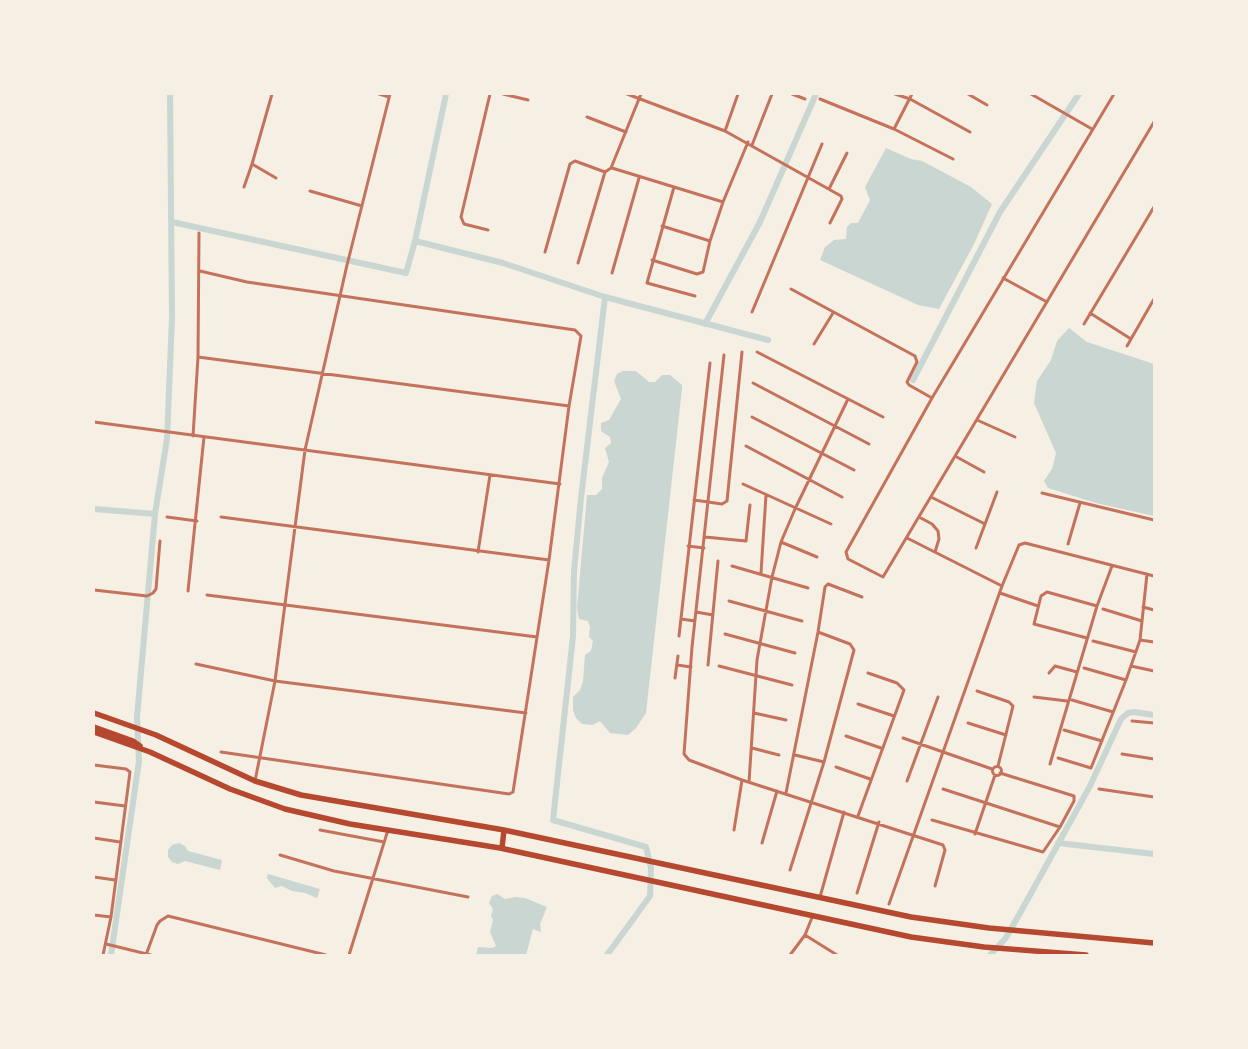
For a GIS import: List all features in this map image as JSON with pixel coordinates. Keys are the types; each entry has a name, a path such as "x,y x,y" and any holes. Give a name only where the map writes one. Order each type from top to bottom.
{"main road":[{"path":"94,713 144,730 255,780 301,795 504,830 911,917 989,928 1154,944"},
{"path":"94,727 135,744 142,749 230,789 285,809 388,830 502,848 911,937 984,947 1086,955"},
{"path":"94,732 135,744"},
{"path":"502,848 504,830"}],"street":[{"path":"244,187 272,94"},
{"path":"255,780 261,758 275,681 305,450 348,259 390,95 379,94"},
{"path":"488,230 464,224 461,217 490,94"},
{"path":"502,94 528,100"},
{"path":"627,94 725,131 748,142 841,196 842,199 830,223"},
{"path":"578,263 605,172 611,168 641,94"},
{"path":"725,131 738,94"},
{"path":"752,145 772,94"},
{"path":"792,94 805,99"},
{"path":"895,94 910,99 970,132"},
{"path":"894,129 912,94"},
{"path":"968,94 987,105"},
{"path":"1030,94 1092,129"},
{"path":"1114,94 1002,278 932,398 846,552 848,559 884,577 1154,122"},
{"path":"820,100 894,129 953,159"},
{"path":"587,118 626,132"},
{"path":"652,260 701,274 710,241 748,142"},
{"path":"752,312 822,144"},
{"path":"829,189 847,153"},
{"path":"545,252 570,164 575,161 605,172"},
{"path":"252,164 276,178"},
{"path":"611,168 639,178 724,202"},
{"path":"612,273 639,178"},
{"path":"674,187 647,280 649,284 695,296"},
{"path":"310,191 362,206"},
{"path":"1084,324 1154,207"},
{"path":"662,226 710,241"},
{"path":"193,436 198,357 199,233"},
{"path":"200,271 247,282 575,330 581,336 569,406 560,484 515,788 509,794 221,752"},
{"path":"1002,278 1047,302"},
{"path":"791,289 915,356 916,362 907,382 932,398"},
{"path":"1127,346 1154,299"},
{"path":"814,344 833,313"},
{"path":"1090,313 1131,339"},
{"path":"694,500 722,504 727,501 742,352"},
{"path":"757,352 883,417"},
{"path":"724,355 695,621 685,758 742,780 879,822 940,843 946,848 935,886"},
{"path":"198,357 569,406"},
{"path":"679,636 710,363"},
{"path":"753,383 869,444"},
{"path":"749,782 759,642 781,542 848,399"},
{"path":"752,417 854,470"},
{"path":"977,420 1014,437"},
{"path":"94,422 560,484"},
{"path":"188,591 197,521 204,438"},
{"path":"746,446 842,498"},
{"path":"956,456 984,472"},
{"path":"478,552 490,475"},
{"path":"743,484 831,524"},
{"path":"976,548 998,492"},
{"path":"1042,493 1154,520"},
{"path":"761,573 766,495"},
{"path":"931,497 985,524"},
{"path":"1068,544 1080,503"},
{"path":"705,537 746,541 750,505"},
{"path":"167,517 197,521"},
{"path":"919,517 932,524 938,531 939,539 935,552"},
{"path":"221,518 549,560"},
{"path":"907,538 1002,586"},
{"path":"94,590 149,595 156,589 160,540"},
{"path":"781,542 817,557"},
{"path":"889,904 1002,586 1018,548 1022,543 1154,576"},
{"path":"688,546 704,548"},
{"path":"708,665 718,561"},
{"path":"732,566 808,588"},
{"path":"1050,764 1067,701 1097,606 1112,566"},
{"path":"1058,758 1090,768 1126,680 1140,640 1147,574"},
{"path":"786,793 795,755 826,584 862,597"},
{"path":"1087,638 1036,625 1034,621 1038,606 1043,594 1047,592 1097,606"},
{"path":"1000,593 1038,606"},
{"path":"207,594 537,637"},
{"path":"729,601 802,622"},
{"path":"1143,607 1154,610"},
{"path":"1103,609 1142,620"},
{"path":"696,612 713,615"},
{"path":"681,619 695,621"},
{"path":"790,870 824,762 854,647 818,632"},
{"path":"725,634 795,653"},
{"path":"1140,640 1154,642"},
{"path":"1093,641 1136,652"},
{"path":"675,678 678,656"},
{"path":"196,664 275,681 526,713"},
{"path":"677,665 691,667"},
{"path":"719,666 792,685"},
{"path":"1049,673 1055,666 1077,672"},
{"path":"1131,666 1154,671"},
{"path":"1084,668 1126,680"},
{"path":"858,816 903,688 898,684 868,673"},
{"path":"977,691 1009,702 1013,706 998,766 1000,773"},
{"path":"907,781 938,697"},
{"path":"1034,697 1067,701"},
{"path":"1072,700 1113,712"},
{"path":"858,704 894,716"},
{"path":"754,713 786,720"},
{"path":"1132,721 1154,723"},
{"path":"968,722 1006,735"},
{"path":"1064,730 1102,741"},
{"path":"846,736 881,748"},
{"path":"903,738 992,769 996,775"},
{"path":"752,748 779,755"},
{"path":"1122,754 1154,759"},
{"path":"795,755 824,762"},
{"path":"94,765 129,770 111,917 103,955"},
{"path":"992,769 998,766"},
{"path":"836,767 870,780"},
{"path":"932,820 975,834 1040,852 1045,850 1060,827 1074,801 1072,795 1000,773 996,775 975,834"},
{"path":"734,830 742,780"},
{"path":"943,789 1060,827"},
{"path":"1099,789 1154,797"},
{"path":"762,843 778,790"},
{"path":"94,802 125,806"},
{"path":"820,897 844,812"},
{"path":"858,894 879,822"},
{"path":"320,830 384,842"},
{"path":"348,955 374,879 388,830"},
{"path":"94,838 120,842"},
{"path":"280,855 334,871 468,897"},
{"path":"94,877 115,880"},
{"path":"94,915 111,917"},
{"path":"790,955 805,935 813,915"},
{"path":"106,944 148,955 157,925 168,916 326,955"},
{"path":"805,935 837,955"}],"shaded area":[{"path":"886,148 911,159 922,161 971,187 992,204 974,244 939,309 918,305 820,260 825,247 834,240 846,239 847,227 851,223 858,223 870,200 865,187"},
{"path":"1069,328 1087,342 1154,364 1154,516 1096,503 1048,488 1044,481 1052,469 1056,453 1034,403 1037,381 1051,360 1057,341"},
{"path":"623,371 636,371 649,382 655,382 662,375 670,375 682,385 646,713 636,728 628,735 610,733 600,721 592,725 582,724 576,718 573,710 573,697 580,690 583,681 585,655 591,651 593,641 589,637 590,627 588,621 579,619 577,608 587,495 596,495 602,489 602,478 609,462 605,448 611,443 610,437 601,431 601,423 609,420 621,399 614,381 617,374"},
{"path":"179,843 185,846 188,851 222,860 220,870 185,861 178,864 172,862 168,857 168,850 172,845"},
{"path":"268,874 320,889 317,898 282,886 275,888 267,878"},
{"path":"497,894 505,899 525,898 547,907 540,924 541,932 533,929 526,955 476,955 478,947 492,948 496,946 490,932 493,909 489,903 492,896"}],"waterway":[{"path":"111,955 139,761 137,717 155,514 167,439 172,318 170,94"},
{"path":"446,94 415,241 503,263 605,297 768,340"},
{"path":"705,324 760,222 816,94"},
{"path":"913,380 1000,212 1079,94"},
{"path":"172,222 406,273 415,241"},
{"path":"605,297 581,498 574,571 573,636 553,820 646,847 651,868 650,896 607,955"},
{"path":"94,509 155,514"},
{"path":"990,955 1005,939 1019,915 1090,786 1121,719 1128,713 1134,712 1154,715"},
{"path":"1058,843 1154,854"}]}
